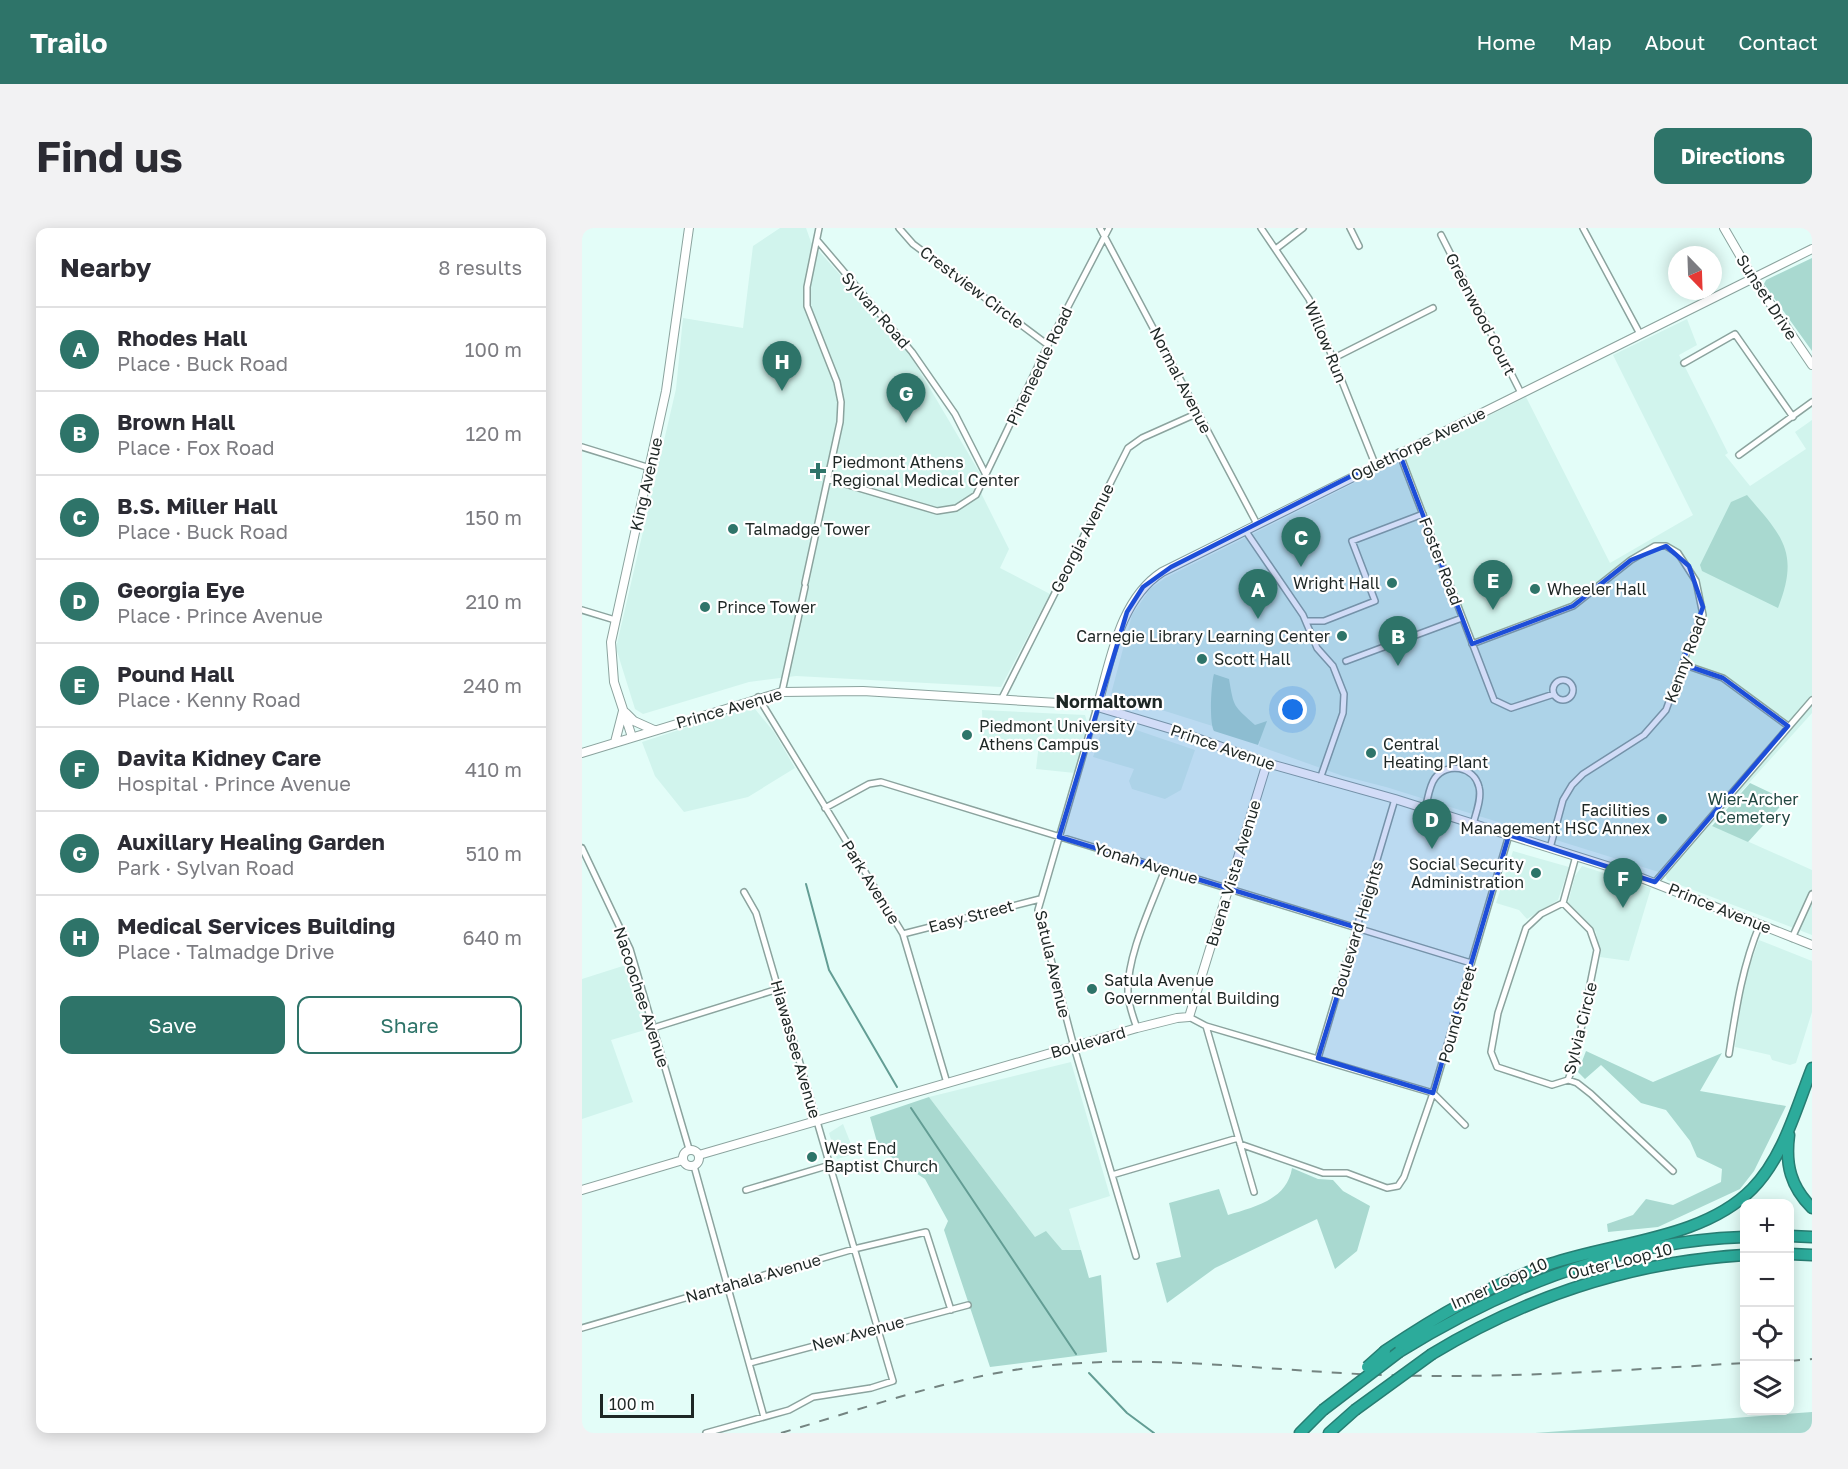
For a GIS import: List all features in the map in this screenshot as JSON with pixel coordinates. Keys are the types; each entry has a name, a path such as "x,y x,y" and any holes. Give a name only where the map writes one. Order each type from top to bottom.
{"highway":[{"path":"1323,1410 1385,1351 1449,1310 1525,1274 1580,1255 1690,1227 1718,1216 1741,1199 1762,1178 1792,1120 1812,1068"},
{"path":"1792,1120 1787,1147 1789,1169 1798,1192 1812,1208"},
{"path":"1794,1236 1812,1237"},
{"name":"Inner Loop 10","path":"1300,1433 1354,1384 1399,1352 1472,1310 1562,1272 1646,1249 1740,1237"},
{"path":"1794,1254 1812,1255"},
{"name":"Outer Loop 10","path":"1329,1433 1355,1410 1432,1354 1493,1320 1574,1287 1671,1263 1740,1255"}],"main road":[{"name":"King Avenue","path":"632,736 611,664 615,620 666,391 689,228"},
{"name":"Sunset Drive","path":"1724,228 1753,278 1812,365"},
{"name":"Oglethorpe Avenue","path":"1097,707 1127,612 1143,587 1162,572 1399,452 1812,249"},
{"name":"Prince Avenue","path":"582,753 782,692 863,691 1002,698 1097,707 1171,729 1268,763 1509,834 1655,882 1812,945"},
{"path":"623,710 634,721 654,730"},
{"path":"615,742 623,710"},
{"name":"Buena Vista Avenue","path":"1189,1017 1268,763"},
{"name":"Boulevard","path":"699,1155 1137,1028 1189,1017"},
{"path":"689,1149 695,1150 699,1155 698,1162 694,1166 687,1165 682,1160 684,1153 689,1149"},
{"path":"582,1190 682,1160"}],"street":[{"path":"782,692 840,422 841,402 837,382 807,306 807,286 819,228"},
{"name":"Crestview Circle","path":"899,228 914,244 1048,345"},
{"name":"Normal Avenue","path":"1100,228 1257,524"},
{"name":"Pineneedle Road","path":"828,479 937,511 967,503 976,495 1048,345 1109,228"},
{"name":"Willow Run","path":"1261,228 1277,248 1310,299 1375,464"},
{"path":"1277,248 1303,228"},
{"path":"1350,228 1359,246"},
{"path":"1583,228 1640,334"},
{"name":"Greenwood Court","path":"1441,236 1521,393"},
{"name":"Sylvan Road","path":"816,240 912,352 955,414 986,475"},
{"path":"1334,357 1433,308"},
{"path":"1684,363 1736,334 1792,417"},
{"path":"1738,455 1812,402"},
{"name":"Georgia Avenue","path":"1002,698 1128,448 1142,438 1198,412"},
{"path":"582,447 650,468"},
{"name":"Foster Road","path":"1399,452 1491,695 1501,706 1516,707 1554,694"},
{"path":"1306,621 1324,621 1375,601 1352,541 1423,514"},
{"path":"1245,530 1306,621 1317,648 1335,670 1346,703 1320,779"},
{"name":"Kenny Road","path":"1472,644 1573,606 1631,560 1662,545 1678,553 1689,566 1696,581 1703,607 1702,618 1682,664 1670,702 1656,724 1583,774 1572,785 1563,800 1550,848"},
{"path":"582,610 615,620"},
{"path":"1346,661 1462,618"},
{"path":"1682,664 1723,678 1788,726"},
{"name":"Park Avenue","path":"758,698 903,934 947,1083"},
{"path":"1655,882 1812,700"},
{"name":"Satula Avenue","path":"1097,707 1040,899 1039,918 1074,1047 1136,1256"},
{"path":"1425,809 1432,781 1437,775 1449,768 1462,769 1474,776 1480,788 1473,824"},
{"name":"Yonah Avenue","path":"825,808 869,784 881,782 1472,963"},
{"name":"Boulevard Heights","path":"1318,1058 1395,799"},
{"name":"Pound Street","path":"1239,1141 1323,1173 1347,1173 1387,1188 1395,1188 1404,1177 1433,1093 1509,834"},
{"name":"Nacoochee Avenue","path":"582,849 630,949 689,1149"},
{"path":"1563,903 1576,856"},
{"path":"1137,1028 1128,999 1128,981 1132,960 1165,869"},
{"name":"Hiawassee Avenue","path":"744,892 756,913 893,1381 871,1388 813,1397 789,1410 764,1417"},
{"path":"1792,938 1812,894"},
{"name":"Easy Street","path":"903,934 1040,899"},
{"name":"Sylvia Circle","path":"1563,903 1590,930 1598,950 1580,1040 1568,1080 1552,1085 1497,1067 1491,1052 1498,1012 1526,928 1541,914 1563,903"},
{"path":"1729,1054 1746,962 1760,924"},
{"path":"653,1028 778,989"},
{"path":"1189,1017 1206,1026 1433,1093 1465,1125"},
{"path":"1206,1026 1254,1192"},
{"path":"1568,1080 1577,1083 1591,1094 1673,1171"},
{"path":"1112,1175 1239,1141"},
{"path":"746,1190 830,1165"},
{"path":"694,1166 764,1417 706,1433"},
{"name":"Nantahala Avenue","path":"582,1328 854,1249 926,1232 951,1310"},
{"name":"New Avenue","path":"750,1363 968,1305"}],"highlighted area":[{"path":"1399,452 1472,644 1573,606 1631,560 1666,546 1689,566 1703,607 1682,664 1723,678 1788,726 1655,882 1509,835 1433,1093 1318,1058 1358,928 1059,837 1127,612 1143,587 1171,567"}],"shaded area":[{"name":"Piedmont Athens Regional Medical Center","path":"780,228 806,228 811,242 909,353 981,475 982,495 1009,549 1000,568 1050,594 1001,687 796,676 749,682 643,714 635,709 616,648 676,389 683,318 743,328 753,246"},
{"path":"1687,319 1697,345 1679,355 1728,453 1725,455 1750,486 1806,449 1795,432 1812,420 1812,713 1711,825 1812,870 1812,935 1667,880 1665,874 1386,787 1343,776 1259,746 1260,741 1111,694 1132,615 1150,589 1165,578 1526,397 1610,563 1693,515 1613,355"},
{"path":"755,709 774,732 795,768 748,797 684,812 655,776 642,742 731,713"},
{"path":"982,710 1085,715 1089,728 1075,773 1036,769 1039,744 983,739"},
{"path":"1110,721 1195,750 1181,790 1165,799 1132,789 1129,781 1134,769 1093,757 1104,724"},
{"path":"1513,851 1569,867 1558,900 1527,919 1519,910 1496,903"},
{"path":"1582,866 1651,888 1629,961 1600,957 1596,932 1568,903 1575,876"},
{"path":"1759,940 1812,961 1812,1012 1796,1063 1790,1065 1772,1060 1770,1055 1735,1047 1744,981"},
{"path":"626,965 645,1030 611,1040 633,1102 582,1119 582,979"},
{"path":"1071,1062 1110,1196 1069,1209 1081,1250 1062,1251 1035,1237 929,1097"},
{"path":"843,1124 855,1154 837,1159 829,1133"}],"green space":[{"path":"1812,258 1812,351 1764,284 1766,280"},
{"path":"1747,495 1770,522 1784,546 1787,572 1778,608 1702,571 1700,565 1731,502"},
{"path":"1214,674 1229,679 1236,705 1255,725 1267,721 1258,745 1214,731 1211,720 1211,703"},
{"name":"Wier-Archer Cemetery","path":"1750,783 1786,800 1748,842 1712,826"},
{"path":"1586,1051 1653,1082 1722,1053 1700,1091 1786,1106 1754,1171 1740,1189 1658,1227 1608,1232 1607,1224 1633,1215 1646,1199 1673,1205 1721,1182 1722,1169 1697,1157 1690,1141 1666,1110 1641,1103 1601,1065 1585,1079 1578,1072"},
{"path":"929,1097 1035,1237 1046,1231 1062,1250 1081,1250 1089,1278 1101,1275 1107,1352 990,1367 944,1230 948,1221 925,1179 879,1149 870,1117"},
{"path":"1292,1168 1318,1179 1333,1180 1343,1191 1370,1206 1357,1251 1335,1269 1317,1219 1215,1268 1167,1303 1156,1263 1181,1257 1169,1203 1219,1189 1228,1215 1258,1205 1276,1195 1284,1188"},
{"path":"1812,1412 1812,1433 1535,1433 1794,1415"}],"waterway":[{"path":"806,884 829,970 897,1087"},
{"path":"911,1108 1076,1354"},
{"path":"1089,1373 1127,1413 1154,1433"}],"railway":[{"path":"1794,1361 1812,1359"},
{"path":"781,1433 965,1380 1027,1368 1071,1364 1160,1362 1383,1375 1474,1376 1740,1363"}],"place":[{"name":"Medical Services Building","path":"782,391"},
{"name":"Auxillary Healing Garden","path":"906,423"},
{"name":"Piedmont Athens Regional Medical Center","path":"818,471"},
{"name":"Talmadge Tower","path":"733,529"},
{"name":"B.S. Miller Hall","path":"1301,567"},
{"name":"Wright Hall","path":"1392,583"},
{"name":"Wheeler Hall","path":"1535,589"},
{"name":"Prince Tower","path":"705,607"},
{"name":"Pound Hall","path":"1493,610"},
{"name":"Rhodes Hall","path":"1258,619"},
{"name":"Carnegie Library Learning Center","path":"1342,636"},
{"name":"Scott Hall","path":"1202,659"},
{"name":"Brown Hall","path":"1398,666"},
{"name":"Piedmont University Athens Campus","path":"967,735"},
{"name":"Central Heating Plant","path":"1371,753"},
{"name":"Facilities Management HSC Annex","path":"1662,819"},
{"name":"Georgia Eye","path":"1432,849"},
{"name":"Social Security Administration","path":"1536,873"},
{"name":"Davita Kidney Care","path":"1623,908"},
{"name":"Satula Avenue Governmental Building","path":"1092,989"},
{"name":"West End Baptist Church","path":"812,1157"}],"district":[{"name":"Normaltown","path":"1109,702"}]}
